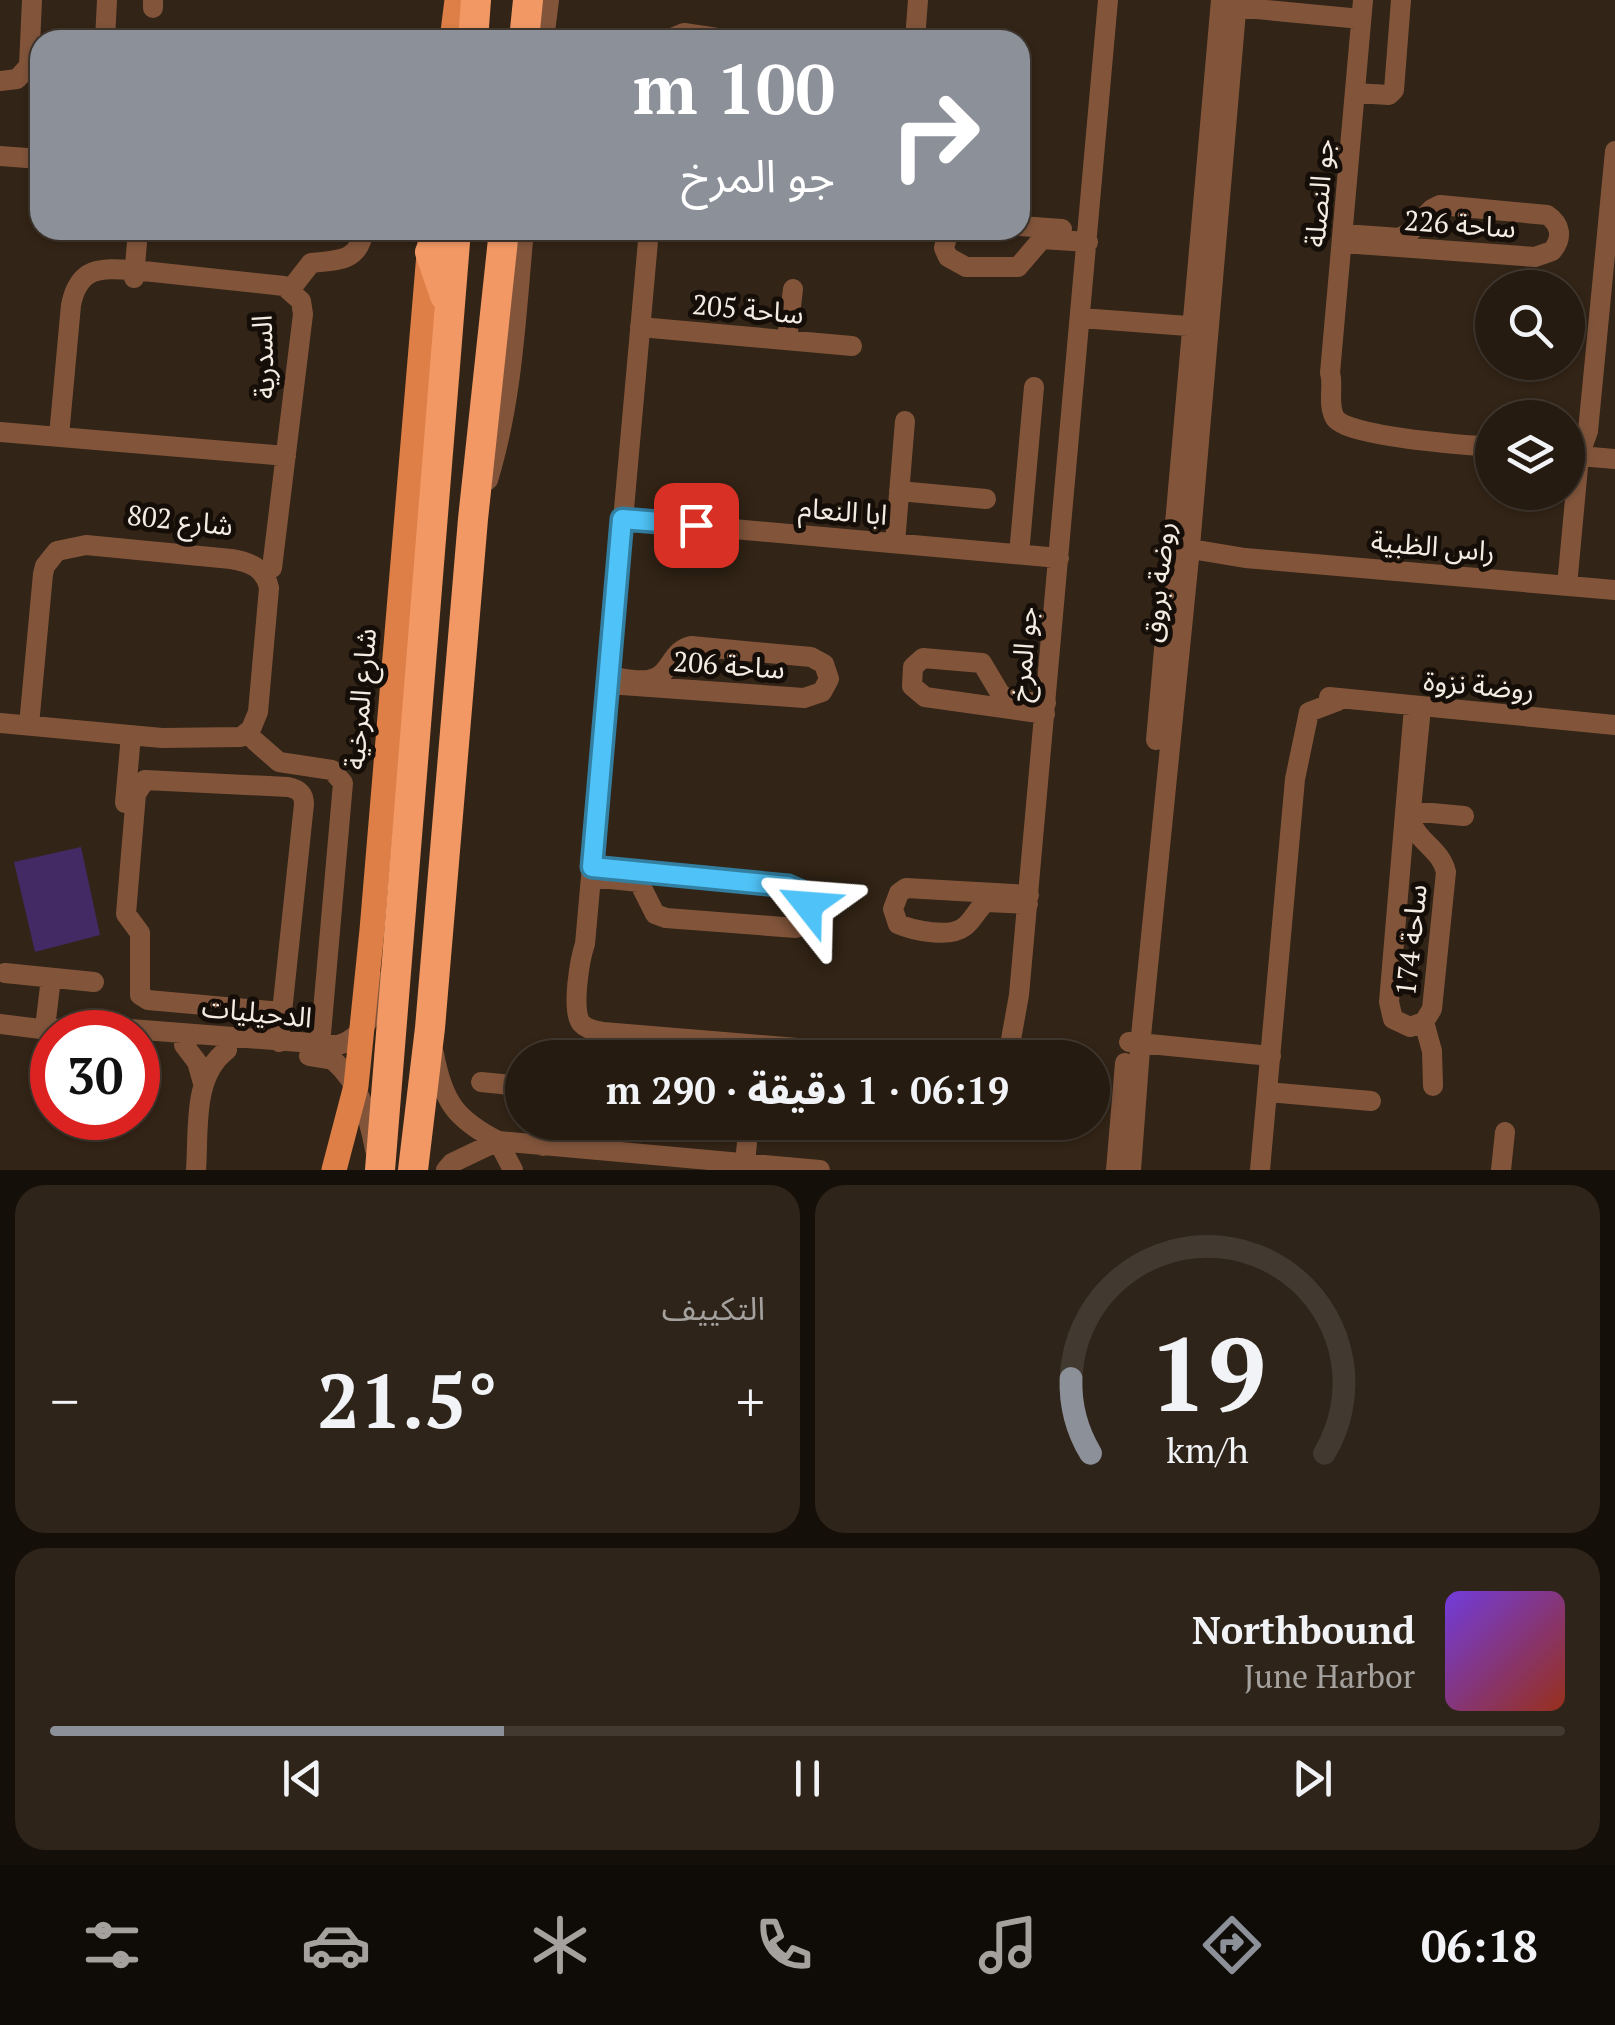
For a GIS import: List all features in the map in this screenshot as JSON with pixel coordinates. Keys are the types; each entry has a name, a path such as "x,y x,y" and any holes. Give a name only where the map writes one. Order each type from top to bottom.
{"highway":[{"path":"474,30 476,0"},
{"path":"525,30 528,0"},
{"path":"379,1170 400,953 455,240"},
{"path":"413,1170 430,1028 473,519 503,240"},
{"path":"430,241 450,308"}],"main road":[{"path":"453,30 457,0"},
{"name":"شارع المرخية","path":"334,1170 356,1086 402,601 430,241"}],"street":[{"path":"31,30 32,0"},
{"path":"107,0 109,30"},
{"path":"545,30 549,0"},
{"name":"جو المرخ","path":"1011,1040 1029,899 1108,0"},
{"path":"1355,93 1389,96 1394,90 1401,0"},
{"name":"جو النصلة","path":"1229,3 1362,9 1330,372 1331,406 1336,420 1355,429 1475,446"},
{"name":"روضة بروق","path":"1116,1170 1134,1042 1229,3"},
{"path":"0,81 18,79 29,66 30,44"},
{"path":"1585,436 1606,340 1615,152"},
{"path":"0,156 30,159"},
{"name":"ساحة 226","path":"1448,205 1538,213 1553,219 1558,228 1557,245 1542,256 1434,250 1344,239 1400,238 1432,209 1448,205"},
{"path":"1421,220 1434,250"},
{"path":"1030,228 1088,236"},
{"path":"946,240 948,258 966,267 1018,267 1042,238 1088,236"},
{"path":"134,274 137,240"},
{"path":"290,290 310,263 340,261 354,255 361,240"},
{"path":"473,519 491,471 504,415 516,336 523,240"},
{"path":"647,240 585,944 585,1002 592,1016 608,1030 679,1040"},
{"path":"1027,240 1032,248"},
{"name":"السدرية","path":"134,274 266,292 286,301 292,316 287,394 290,411"},
{"name":"السدرية","path":"63,436 80,296 100,278 134,274 267,282 290,290 300,301 303,314 290,411"},
{"path":"787,340 793,289"},
{"path":"1081,318 1199,327"},
{"name":"ساحة 205","path":"640,327 852,346"},
{"path":"1019,554 1034,387"},
{"path":"290,411 272,568 277,588 267,715 255,741 279,762 332,770 343,783 320,1046"},
{"path":"894,543 905,422"},
{"path":"0,432 286,456"},
{"path":"1585,457 1615,459"},
{"path":"899,491 986,499"},
{"path":"1566,586 1570,510"},
{"name":"ابا النعام","path":"622,519 1059,558"},
{"name":"شارع 802","path":"16,724 36,572 44,552 54,544 85,538 232,552 255,557 272,568"},
{"name":"شارع 802","path":"16,724 43,574 57,551 86,546 231,559 253,565 266,577 269,588 256,722 248,733 232,739 162,738"},
{"name":"راس الظبية","path":"1180,552 1615,590"},
{"name":"ساحة 206","path":"686,646 802,656 824,664 829,679 822,692 811,697 685,690 608,680 651,680 662,674 686,646"},
{"path":"929,657 975,660 987,667 993,683 1007,699 1045,709 974,705 918,694 912,686 914,666 929,657"},
{"path":"670,662 674,678 685,690"},
{"path":"974,705 986,696 993,683"},
{"name":"روضة نزوة","path":"1260,1170 1300,707 1320,696 1338,701 1615,725"},
{"path":"1417,707 1410,812 1464,816"},
{"name":"ساحة 174","path":"1410,812 1416,834 1440,855 1446,872 1432,1009 1424,1022 1410,1026 1400,1024 1389,1012 1417,707"},
{"name":"شارع 802","path":"16,724 162,738 180,745 233,748 255,741"},
{"path":"122,836 131,735"},
{"path":"279,1042 304,804 301,792 288,787 144,780 136,794 126,914 140,933 140,995 148,1000 282,1012"},
{"path":"1400,861 1411,849 1427,844"},
{"path":"592,872 665,874 797,888 807,898 807,918 802,924 787,928 666,918 656,914 642,885 634,880 592,872"},
{"path":"648,897 654,883 665,874"},
{"path":"906,888 1029,899 982,904 963,929 948,932 906,928 894,919 894,900 906,888"},
{"path":"960,890 973,915"},
{"path":"360,1031 400,953"},
{"path":"5,973 94,982"},
{"path":"51,978 54,1010"},
{"name":"جو المرخ","path":"1019,995 1019,1040"},
{"path":"1424,1022 1432,1051 1432,1086"},
{"name":"الدحيليات","path":"0,1024 30,1027"},
{"path":"430,1028 444,1092 457,1115 498,1141 632,1161 745,1163 820,1170"},
{"name":"الدحيليات","path":"160,1032 320,1046 346,1043 360,1031"},
{"path":"1134,1042 1271,1056"},
{"name":"روضة بروق","path":"1131,1170 1134,1042"},
{"name":"الدحيليات","path":"160,1043 333,1060 356,1086"},
{"path":"184,1045 197,1062 203,1083 196,1170"},
{"path":"203,1083 212,1064 228,1050"},
{"path":"482,1082 505,1084"},
{"path":"356,1086 371,1129 379,1170"},
{"path":"1268,1092 1371,1101"},
{"path":"1501,1170 1505,1132"},
{"path":"543,1140 543,1146"},
{"path":"745,1163 747,1140"},
{"path":"446,1170 452,1163 498,1141"},
{"path":"498,1141 513,1170"}],"building":[{"path":"81,847 100,935 35,952 14,862"}],"route":[{"path":"696,525 622,519 592,867 788,886 802,892 808,905"}]}
